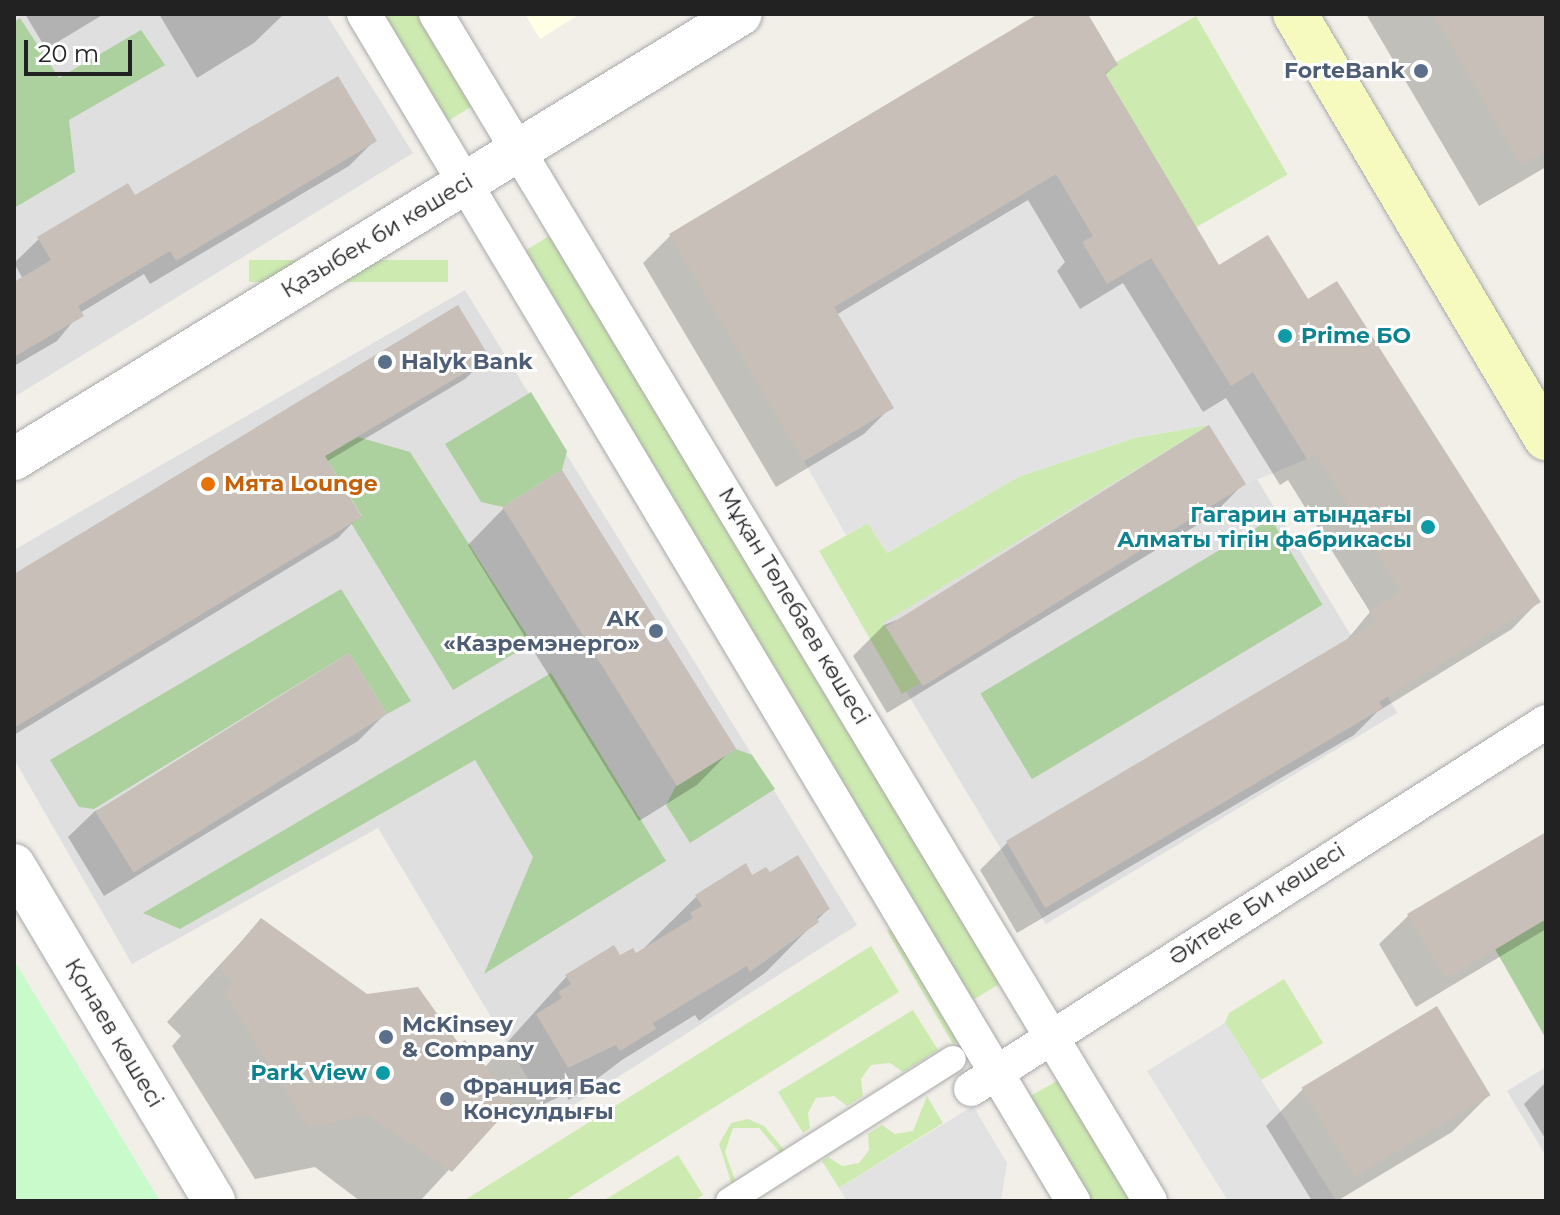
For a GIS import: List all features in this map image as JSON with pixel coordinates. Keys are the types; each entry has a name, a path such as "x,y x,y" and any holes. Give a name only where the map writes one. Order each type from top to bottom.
{"main road":[{"path":"1295,14 1546,438"}],"street":[{"path":"364,14 467,182 984,1082 1073,1201"},
{"name":"Мұқан Төлебаев көшесі","path":"436,14 1150,1201"},
{"name":"Қазыбек би көшесі","path":"14,459 741,14"},
{"name":"Әйтеке Би көшесі","path":"984,1082 1051,1035 1546,722"},
{"name":"Қонаев көшесі","path":"14,865 214,1201"},
{"path":"729,1201 953,1059"}],"shaded area":[{"path":"14,14 326,14 413,153 14,397"},
{"path":"525,14 580,14 540,39"},
{"path":"1056,174 1093,236 1083,242 1152,257 1231,386 1253,372 1307,459 1246,484 1209,425 1134,438 1018,477 887,553 868,523 846,535 804,461 893,408 834,307"},
{"path":"465,290 857,925 552,1119 378,828 132,964 14,759 14,550"},
{"path":"1216,411 1397,713 1046,924 865,622"},
{"path":"1225,1023 1336,1201 1228,1201 1147,1071"},
{"path":"1546,1067 1546,1156 1507,1091"},
{"path":"973,1106 1007,1163 1001,1201 847,1201 839,1188"}],"green space":[{"path":"365,14 436,14 487,97 435,129"},
{"path":"1196,16 1288,174 1195,228 1103,70"},
{"path":"20,18 59,78 141,30 165,65 69,120 75,172 14,208 14,22"},
{"path":"566,226 1016,974 962,1007 512,258"},
{"path":"249,260 448,260 448,282 249,282"},
{"path":"531,392 567,451 562,470 503,507 481,502 445,444"},
{"path":"1209,425 883,623 920,683 902,694 819,551 868,523 887,553 1018,477 1134,438"},
{"path":"358,437 410,452 532,643 453,690 351,523 362,516 325,456"},
{"path":"1271,519 1323,605 1032,779 980,694"},
{"path":"341,589 411,701 387,714 349,653 94,809 79,807 50,760"},
{"path":"551,673 666,861 484,974 533,857 475,760 180,929 143,913"},
{"path":"736,749 752,755 775,789 690,843 666,805 676,786"},
{"path":"1546,919 1546,1036 1545,1037 1495,949"},
{"path":"894,927 961,1039 953,1044 887,931"},
{"path":"871,946 899,992 564,1201 463,1201"},
{"path":"14,960 160,1201 14,1201"},
{"path":"1284,979 1323,1043 1261,1080 1225,1023 1229,1013"},
{"path":"913,1010 938,1050 903,1072 890,1063 871,1065 861,1079 863,1096 847,1106 834,1096 816,1098 808,1113 810,1128 803,1133 778,1092"},
{"path":"1073,1072 1150,1201 1073,1201 1014,1105"},
{"path":"927,1096 943,1123 839,1188 822,1161 828,1157 842,1166 859,1163 869,1150 868,1134 882,1125 895,1134 913,1131"},
{"path":"748,1119 764,1126 786,1152 782,1155 759,1128 733,1128 725,1152 736,1183 732,1185 719,1144 731,1123"},
{"path":"678,1155 703,1195 694,1201 603,1201"}],"building":[{"path":"1038,14 1088,14 1118,65 1105,73 1219,265 1268,235 1308,299 1337,281 1541,602 1379,702 1383,708 1045,908 1006,841 1376,622 1369,611 1401,591 1316,454 1308,459 1253,372 1231,386 1151,258 1107,284 1082,242 1093,236 1056,174 834,307 894,408 804,461 669,234"},
{"path":"1433,14 1546,14 1546,151 1521,165"},
{"path":"338,76 377,141 176,261 170,251 78,306 84,316 14,357 14,282 51,260 37,237 128,183 135,195"},
{"path":"458,305 490,358 325,456 362,517 14,728 14,574"},
{"path":"1209,425 1246,484 923,686 886,627"},
{"path":"562,470 736,749 677,786 503,507"},
{"path":"349,653 387,714 134,873 95,811"},
{"path":"1546,832 1546,919 1446,979 1407,914"},
{"path":"798,855 830,909 817,917 819,922 750,972 747,966 653,1023 656,1029 620,1051 616,1045 568,1068 536,1014 562,998 558,992 571,984 565,975 614,945 620,955 633,948 636,953 693,918 690,913 702,906 695,895 746,863 752,875 766,867 770,872"},
{"name":"Park View","path":"261,918 367,994 418,987 459,1044 465,1040 514,1103 452,1172 368,1115 308,1127 224,992 233,982 219,968"},
{"path":"1437,1006 1491,1095 1355,1177 1302,1087"}],"place":[{"name":"ForteBank","path":"1421,71"},
{"name":"Prime БО","path":"1285,336"},
{"name":"Halyk Bank","path":"385,362"},
{"name":"Мята Lounge","path":"208,484"},
{"name":"Гагарин атындағы Алматы тігін фабрикасы","path":"1428,527"},
{"name":"АК «Казремэнерго»","path":"656,631"},
{"name":"McKinsey & Company","path":"386,1037"},
{"name":"Park View","path":"383,1073"},
{"name":"Франция Бас Консулдығы","path":"447,1099"}]}
